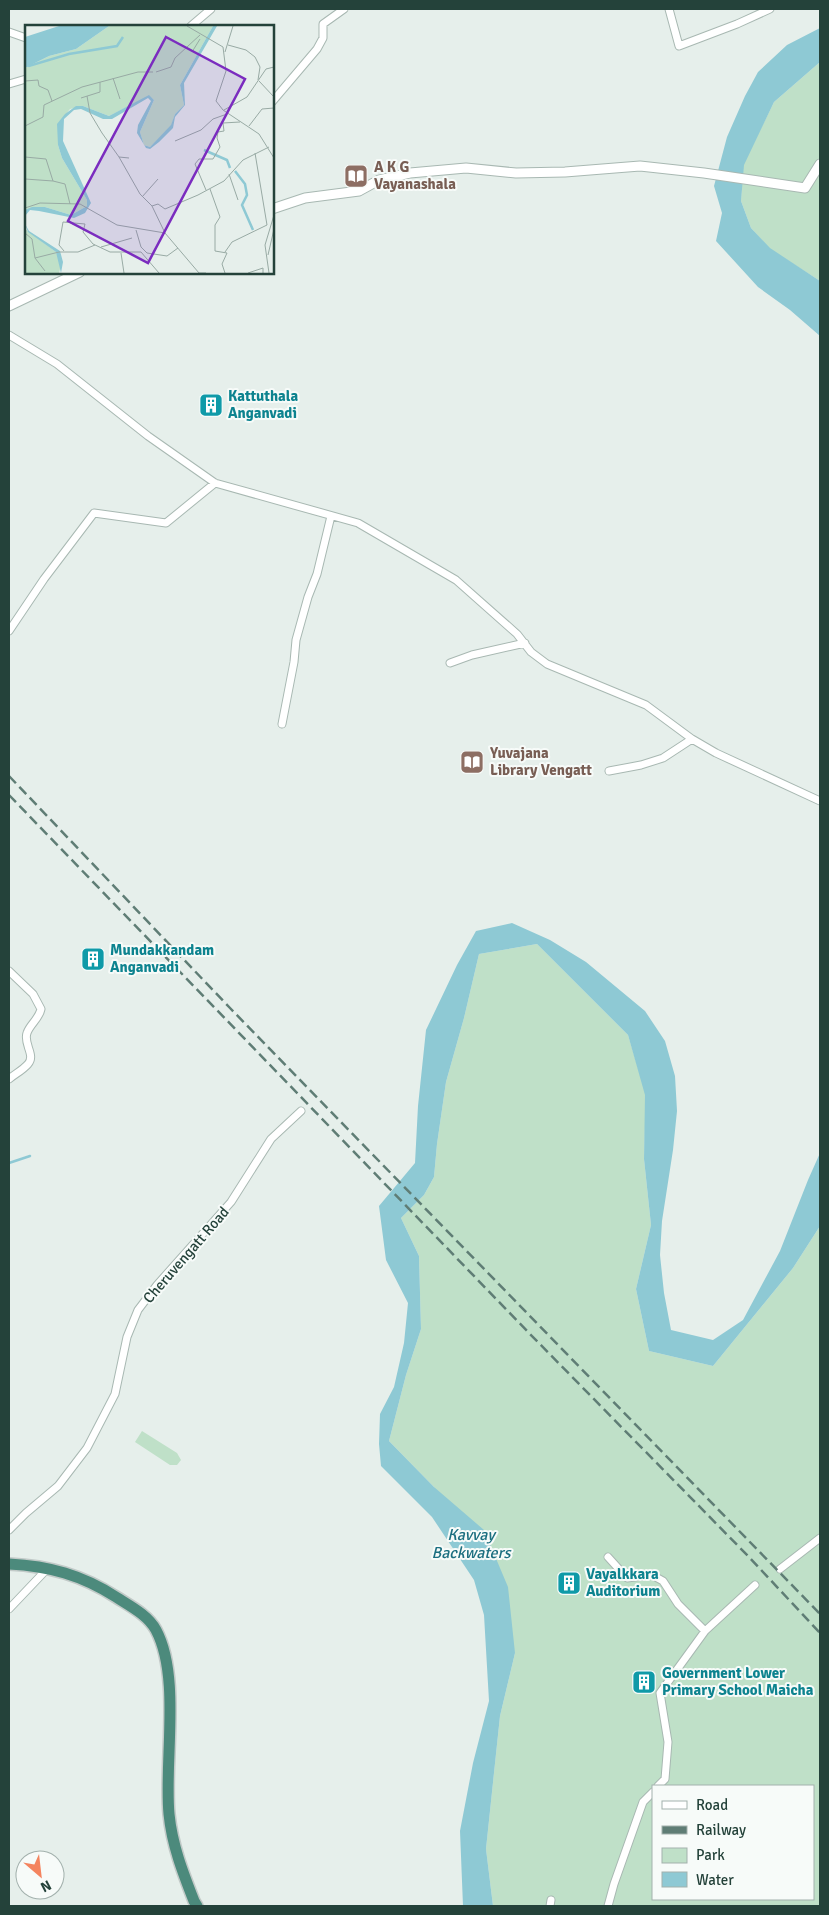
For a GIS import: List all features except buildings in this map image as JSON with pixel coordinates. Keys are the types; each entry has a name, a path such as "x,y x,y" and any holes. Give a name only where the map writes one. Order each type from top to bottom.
{"highway":[{"path":"9,1564 66,1572 101,1587 142,1614 156,1629 164,1650 169,1680 169,1814 176,1853 197,1906"}],"street":[{"path":"192,25 211,9"},
{"path":"274,100 317,50 323,38 323,24 344,9"},
{"path":"669,9 679,46 770,9"},
{"path":"9,32 25,38"},
{"path":"9,84 25,79"},
{"path":"274,208 305,198 359,191 379,180 410,173 458,169 565,172 640,166 704,173 805,188 820,164"},
{"path":"9,306 76,274"},
{"path":"9,335 57,364 148,436 215,483 358,524 456,580 517,634 531,652 547,664 646,705 692,739 716,753 820,801"},
{"path":"9,631 44,578 94,513 166,523 215,483"},
{"path":"282,724 294,662 296,640 308,597 317,574 331,516"},
{"path":"450,663 472,655 525,644"},
{"path":"609,771 663,758 692,739"},
{"path":"9,971 33,994 41,1009 37,1019 27,1032 25,1040 31,1058 29,1063 9,1079"},
{"name":"Cheruvengatt Road","path":"9,1530 58,1486 87,1448 115,1394 127,1337 138,1310 157,1285 231,1202 271,1139 302,1111"},
{"path":"780,1569 820,1538"},
{"path":"608,1557 627,1578 652,1575 662,1581 678,1604 704,1631"},
{"path":"9,1609 48,1568"},
{"path":"659,1785 665,1779 668,1742 660,1693 704,1631 755,1585"},
{"path":"608,1906 643,1802 652,1793"}],"green space":[{"path":"820,62 820,281 770,249 751,228 741,201 743,165 774,102"},
{"path":"537,944 628,1035 646,1095 644,1159 651,1225 636,1289 649,1351 713,1366 793,1268 820,1226 820,1906 493,1906 486,1849 500,1716 515,1653 434,1487 389,1441 406,1375 421,1329 419,1256 401,1218 424,1195 434,1177 446,1082 479,954"},
{"path":"142,1431 177,1453 181,1460 177,1465 170,1465 135,1442"}],"water":[{"path":"820,28 820,62 774,102 744,165 741,201 751,228 770,248 820,281 820,336 790,310 758,287 716,241 722,213 714,186 727,137 758,72 787,45"},
{"name":"Kavvay Backwaters","path":"512,923 550,940 586,962 645,1011 665,1041 675,1076 677,1111 662,1221 660,1255 664,1293 671,1330 713,1340 743,1320 780,1251 820,1153 820,1226 793,1268 713,1366 649,1351 636,1289 651,1225 644,1159 645,1095 628,1035 537,944 479,954 446,1082 434,1177 424,1195 401,1218 419,1256 421,1329 406,1375 389,1441 434,1487 484,1530 508,1587 515,1653 500,1716 486,1849 493,1906 463,1906 460,1831 473,1763 489,1701 484,1615 474,1580 432,1517 381,1466 379,1444 380,1414 394,1387 404,1343 408,1303 386,1260 379,1206 415,1163 418,1106 426,1030 457,965 476,931"}],"waterway":[{"path":"9,1163 30,1156"}],"railway":[{"path":"9,776 230,1008 820,1614"},
{"path":"9,795 530,1334 749,1557 820,1633"}],"place":[{"name":"A K G Vayanashala","path":"356,176"},
{"name":"Kattuthala Anganvadi","path":"211,405"},
{"name":"Yuvajana Library Vengatt","path":"472,762"},
{"name":"Mundakkandam Anganvadi","path":"93,959"},
{"name":"Vayalkkara Auditorium","path":"569,1583"},
{"name":"Government Lower Primary School Maicha","path":"644,1682"}]}
